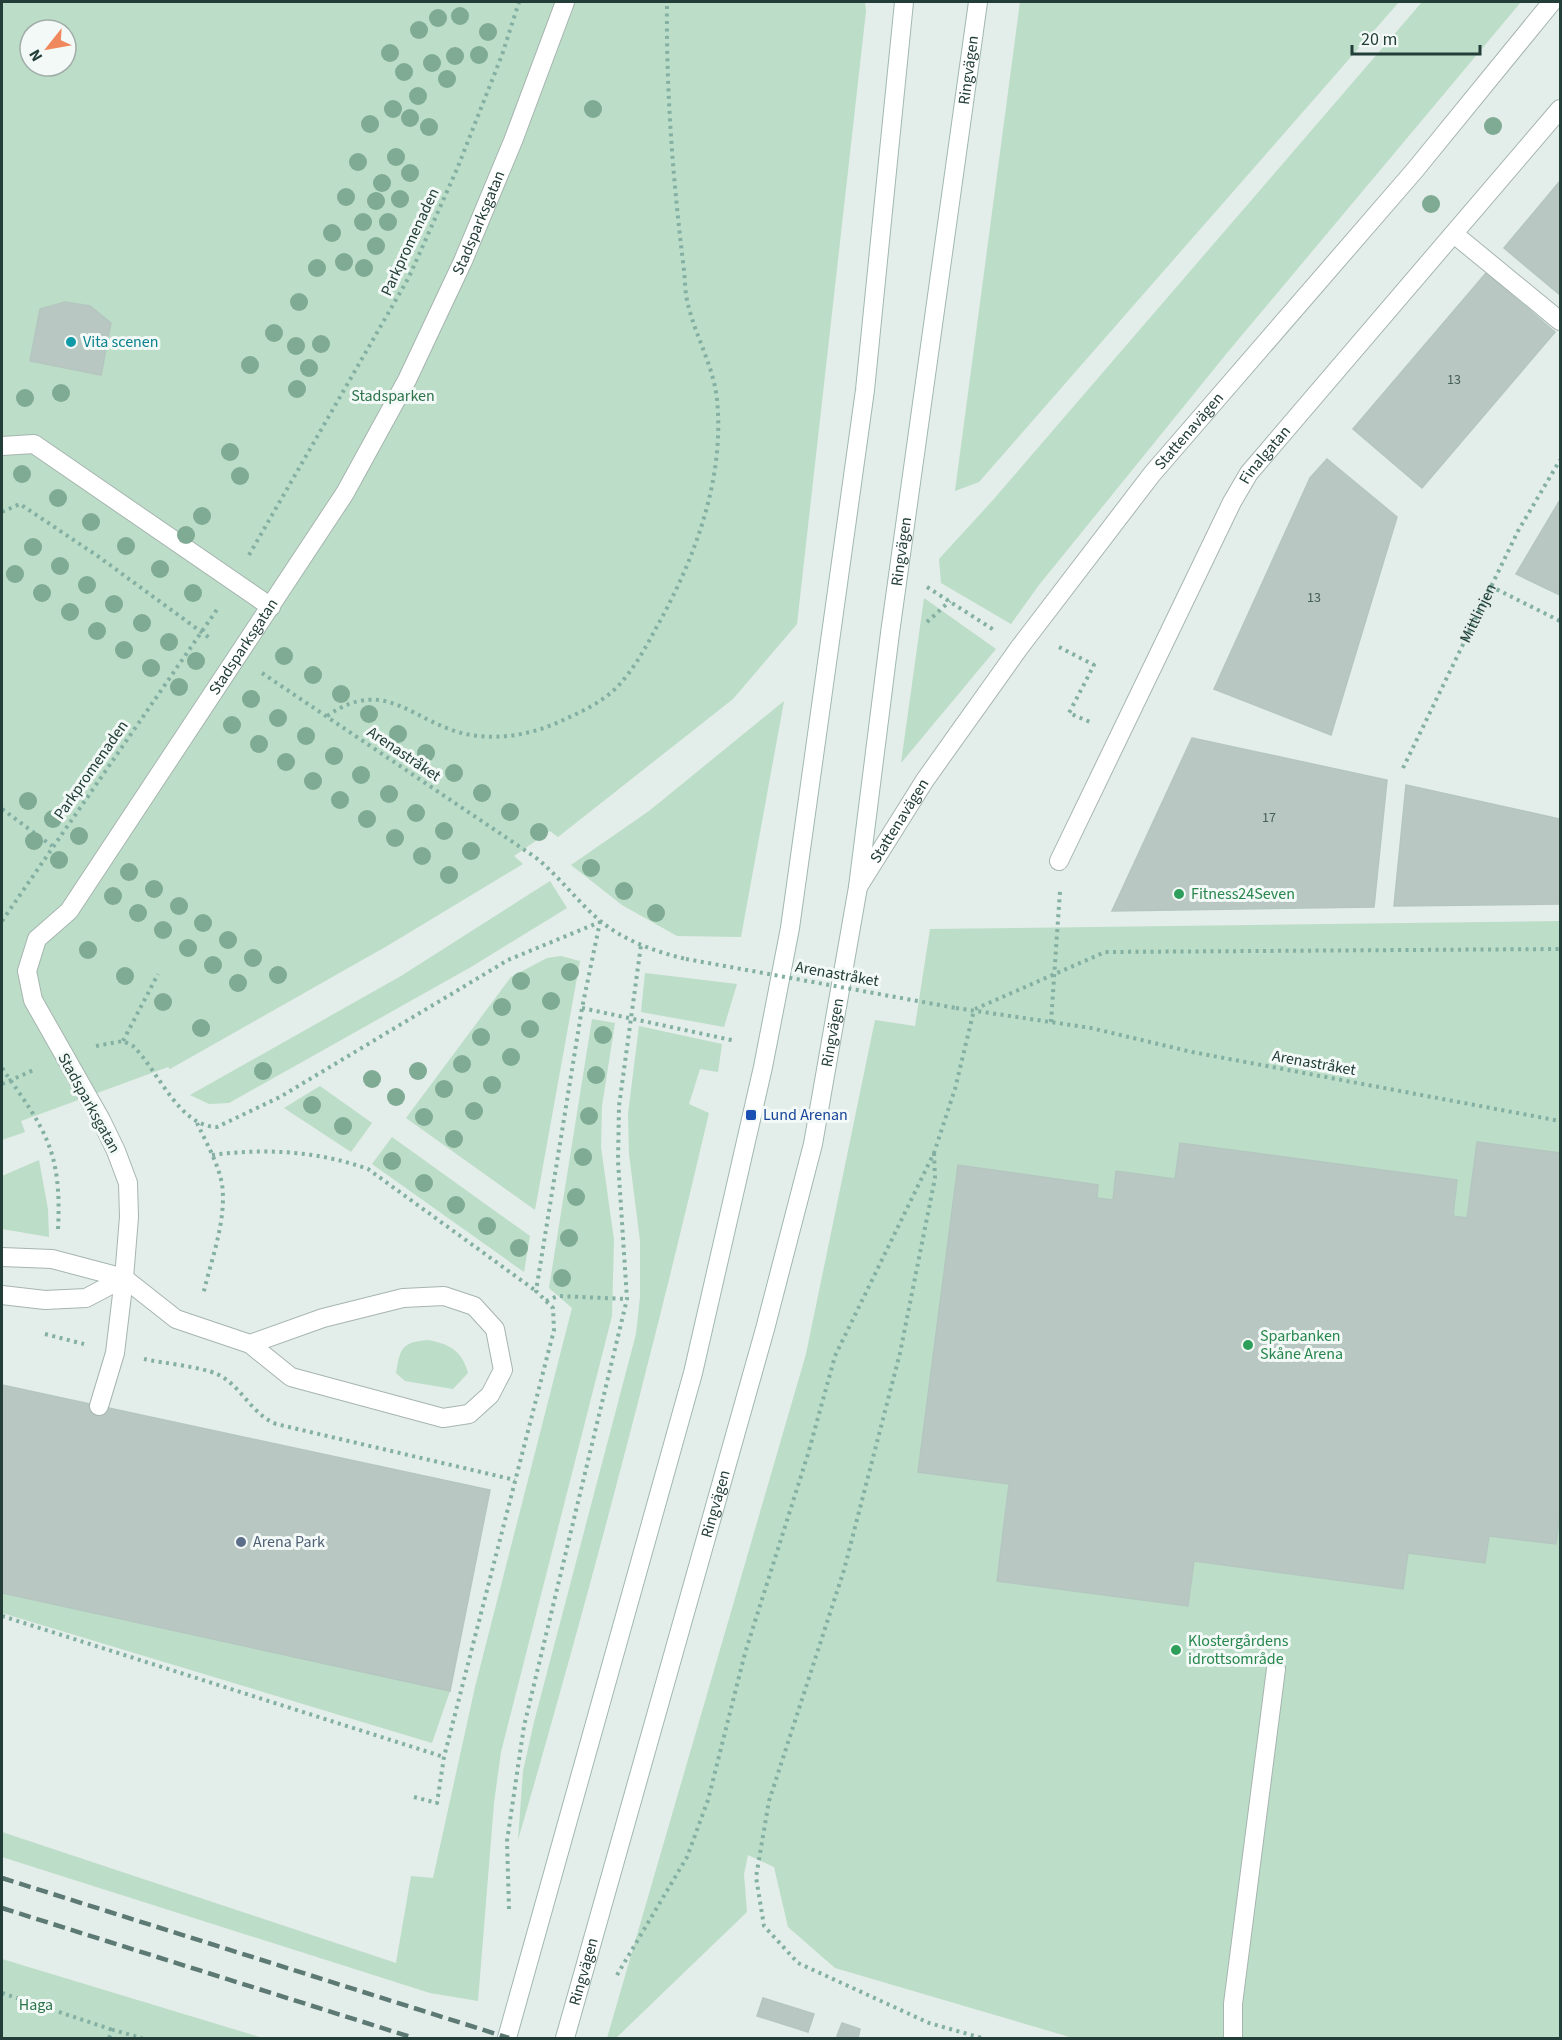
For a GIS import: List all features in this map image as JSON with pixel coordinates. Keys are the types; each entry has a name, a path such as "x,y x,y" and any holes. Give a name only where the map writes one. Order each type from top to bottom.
{"main road":[{"name":"Stadsparksgatan","path":"99,1406 115,1353 129,1217 128,1183 111,1141 63,1058 33,1000 27,971 37,939 69,911 345,493 406,380 463,261 513,141 565,2"},
{"path":"507,2038 693,1374 763,1067 790,928 865,390 904,2"},
{"name":"Ringvägen","path":"565,2038 765,1329 813,1144 858,887 890,633 978,2"},
{"name":"Stattenavägen","path":"858,887 925,780 1019,648 1152,474 1415,170 1552,2"},
{"name":"Finalgatan","path":"1059,861 1227,513 1249,473 1560,109"},
{"path":"1454,234 1560,321"},
{"path":"2,446 34,444 271,607"},
{"path":"2,1257 52,1259 124,1278 176,1319 250,1344 291,1377 443,1418 469,1414 490,1395 503,1370 495,1329 474,1306 444,1296 403,1298 323,1318 250,1344"},
{"path":"2,1294 45,1300 86,1298 124,1278"},
{"path":"1233,2038 1233,2004 1276,1669"}],"path":[{"name":"Parkpromenaden","path":"294,478 409,277 465,149 502,55 519,2"},
{"path":"327,716 357,699 377,698 469,735 503,737 539,732 584,711 617,687 642,654 675,597 699,537 716,465 719,427 717,396 708,357 686,291 674,188 667,2"},
{"name":"Mittlinjen","path":"1403,768 1518,531 1560,460"},
{"name":"Arenastråket","path":"2,512 20,504 99,557 202,633 535,857 557,875 600,922 640,945 686,959 956,1008 1091,1028 1203,1055 1560,1121"},
{"path":"926,586 1019,648"},
{"path":"1490,586 1560,621"},
{"path":"927,622 950,601"},
{"name":"Parkpromenaden","path":"2,921 202,633"},
{"path":"1074,656 1094,665 1070,713 1090,724 1094,714"},
{"path":"2,809 52,846"},
{"path":"1051,1022 1061,912 1059,861"},
{"path":"197,1123 206,1127 217,1127 244,1116 508,960 600,922"},
{"path":"509,1917 507,1841 524,1726 627,1299 618,1128 640,945"},
{"path":"617,1975 687,1857 708,1800 745,1653 808,1454 835,1356 934,1153 955,1089 974,1010 1105,952 1560,949"},
{"path":"123,1041 158,974"},
{"path":"582,1008 736,1041"},
{"path":"2,1084 63,1058 101,1045 123,1041 143,1055 177,1102 197,1123 222,1184 220,1224 201,1300 200,1328 188,1368"},
{"path":"212,1155 290,1151 347,1161 368,1169 536,1291"},
{"path":"934,1153 935,1178 900,1353 844,1570 769,1801 756,1877 764,1926 798,1963 929,2023 981,2038"},
{"path":"546,1301 558,1296 627,1299"},
{"path":"2,1616 444,1756"},
{"path":"2,1993 142,2038"},
{"path":"109,2038 113,2030"}],"green space":[{"name":"Stadsparken","path":"2,2 865,2 866,11 797,624 733,699 558,837 550,831 514,856 523,864 387,946 170,1069 168,1067 21,1121 25,1132 2,1140"},
{"path":"1020,2 1399,2 979,482 955,491"},
{"path":"1422,2 1521,2 1227,353 1039,585 1011,624 941,583 939,559 993,500"},
{"path":"924,598 996,649 901,763"},
{"path":"784,701 741,937 677,936 622,905 571,865 649,811"},
{"path":"550,881 567,908 471,967 229,1103 209,1104 190,1095 401,976"},
{"name":"Klostergårdens idrottsområde","path":"1560,921 1560,2038 1073,2038 835,1968 788,1927 774,1867 748,1855 744,1874 747,1912 616,2038 607,2038 806,1354 875,1020 915,1026 930,929"},
{"path":"561,956 580,961 535,1210 406,1118 511,977 547,958"},
{"path":"645,973 737,984 724,1027 641,1012"},
{"path":"592,1019 615,1023 602,1106 601,1147 614,1240 612,1316 501,1752 494,1803 478,2001 430,1993 2,1857 2,1832 396,1963 411,1876 433,1878 475,1687 572,1308 549,1288"},
{"path":"639,1026 722,1044 718,1072 700,1069 689,1104 709,1113 618,1478 518,1840 523,1771 534,1722 636,1334 640,1297 640,1241 629,1154 628,1114"},
{"path":"320,1086 372,1123 351,1152 284,1108"},
{"path":"392,1137 530,1236 524,1272 372,1164"},
{"path":"39,1160 48,1209 49,1237 2,1229 2,1176"},
{"path":"428,1340 449,1346 462,1359 468,1373 453,1389 405,1381 396,1373 404,1348 413,1342"},
{"path":"2,1593 450,1691 432,1743 2,1613"},
{"name":"Haga","path":"2,1959 263,2038 2,2038"}],"building":[{"path":"1560,181 1560,295 1504,248"},
{"path":"1486,273 1555,332 1422,488 1353,429"},
{"name":"Vita scenen","path":"65,302 90,306 111,323 101,375 30,361 40,309"},
{"path":"1327,459 1397,517 1331,735 1214,689 1310,478"},
{"path":"1560,500 1560,595 1516,574"},
{"path":"1192,738 1387,780 1374,907 1112,911"},
{"path":"1406,785 1560,819 1560,904 1394,906"},
{"name":"Sparbanken Skåne Arena","path":"1477,1142 1560,1153 1560,1513 1556,1544 1489,1536 1485,1563 1408,1553 1403,1589 1194,1561 1188,1606 997,1581 1009,1484 918,1472 958,1165 1098,1185 1097,1198 1113,1200 1116,1171 1175,1179 1180,1143 1457,1180 1453,1216 1467,1218"},
{"name":"Arena Park","path":"2,1385 490,1490 450,1691 2,1593"},
{"path":"763,1998 814,2014 808,2032 757,2016"},
{"path":"842,2023 860,2029 858,2038 837,2036"}],"railway":[{"path":"2,1878 509,2038"},
{"path":"2,1908 414,2038"}],"place":[{"name":"Vita scenen","path":"71,342"},
{"name":"Fitness24Seven","path":"1179,894"},
{"name":"Lund Arenan","path":"751,1115"},
{"name":"Sparbanken Skåne Arena","path":"1248,1345"},
{"name":"Arena Park","path":"241,1542"},
{"name":"Klostergårdens idrottsområde","path":"1176,1650"}]}
